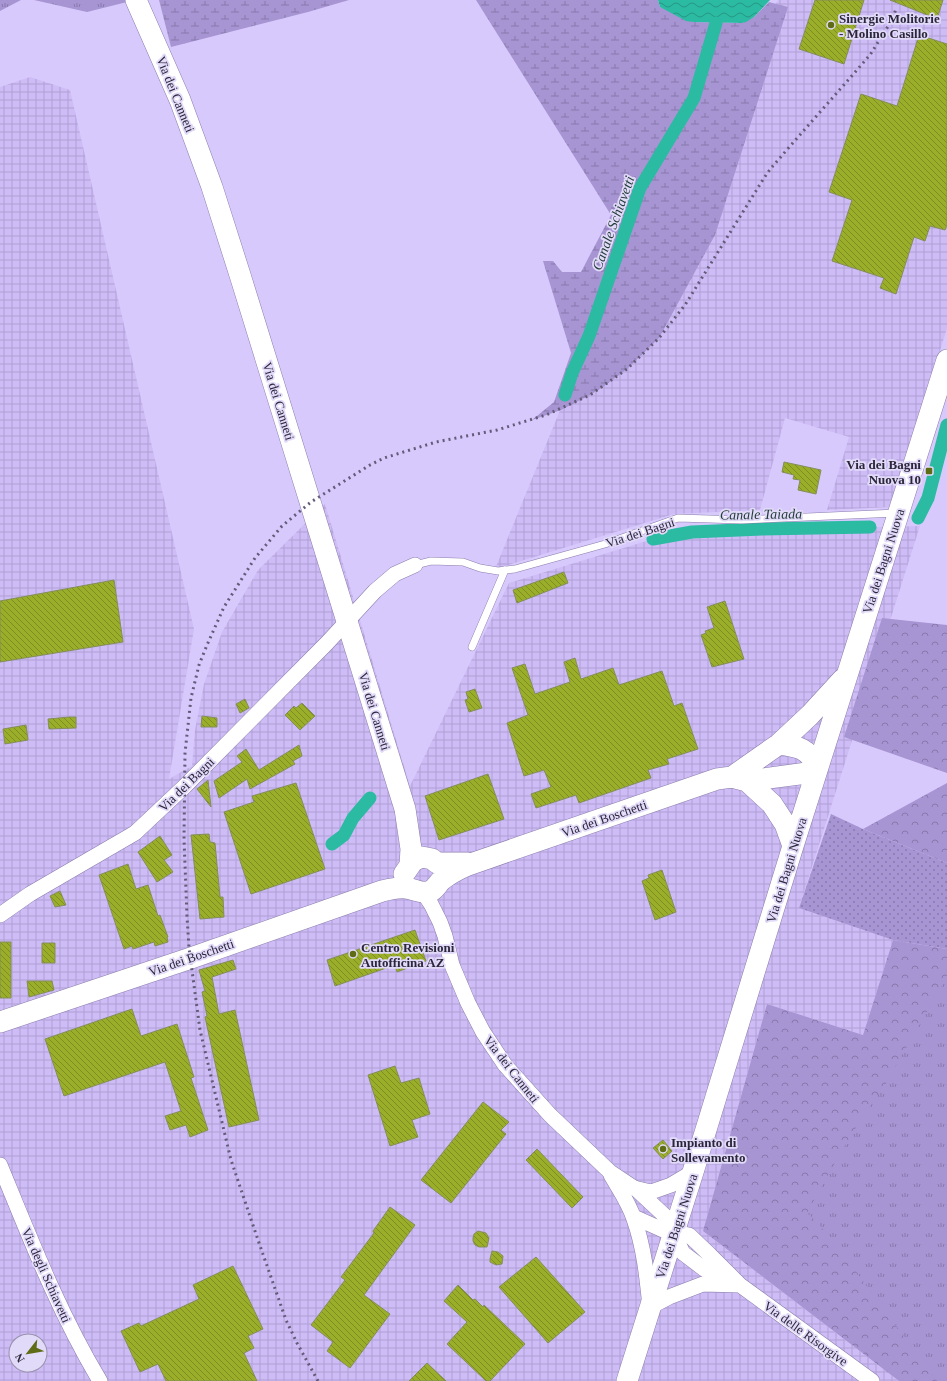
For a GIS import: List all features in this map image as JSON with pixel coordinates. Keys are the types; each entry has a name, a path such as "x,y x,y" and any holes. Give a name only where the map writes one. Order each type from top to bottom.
{"street":[{"name":"Via dei Canneti","path":"136,0 180,100 212,187 405,808 422,840 425,875 431,904 440,922 452,965 468,1003 483,1032 505,1065 539,1103 610,1172 634,1188 665,1216 674,1233"},
{"name":"Via dei Bagni Nuova","path":"627,1381 793,846 947,360"},
{"name":"Via dei Bagni","path":"0,915 30,894 135,834 185,786 327,643 375,591 395,574 415,564"},
{"name":"Via dei Boschetti","path":"739,779 810,715 847,675"},
{"path":"779,744 802,748 812,756 818,767"},
{"name":"Via dei Boschetti","path":"0,1022 191,958 382,890 402,877 425,875 458,869 717,779 739,779 807,773 818,767"},
{"path":"739,779 772,804 784,824 793,846"},
{"name":"Via degli Schiavetti","path":"0,1165 65,1317 84,1355 100,1381"},
{"name":"Via dei Canneti","path":"610,1172 634,1217 642,1244 647,1272 650,1307"},
{"name":"Via dei Canneti","path":"634,1188 652,1192 671,1185 693,1172"},
{"path":"634,1217 663,1230 674,1233"},
{"name":"Via delle Risorgive","path":"674,1233 683,1252 704,1268 740,1285 782,1314 872,1381"},
{"path":"650,1307 669,1297 703,1284 740,1285"}],"lane":[{"name":"Via dei Bagni","path":"501,570 515,568 605,544 678,518 741,520 899,512"},
{"path":"415,564 431,561 463,562 480,568 501,570 472,647"}],"shaded area":[{"path":"778,0 947,0 947,328 892,507 827,510 849,437 785,418 760,510 674,514 495,569 652,186"},
{"path":"30,77 70,90 194,629 169,779 192,766 195,730 204,684 222,632 258,570 325,504 410,786 509,583 653,539 692,532 920,526 799,908 893,940 863,1035 767,1004 703,1231 899,1381 0,1381 0,87"}],"green space":[{"path":"0,0 21,0 0,11"},
{"path":"34,0 135,0 87,12"},
{"path":"159,0 349,0 171,47"},
{"path":"476,0 658,0 660,7 693,22 742,23 754,17 769,2 788,7 715,235 659,338 627,369 603,387 561,410 532,420 554,402 571,353 543,261 553,261 562,272 581,272 611,215"},
{"path":"882,618 947,625 947,773 844,737"},
{"path":"947,783 947,863 863,829"},
{"path":"831,814 863,829 947,863 947,949 893,940 799,908"},
{"path":"893,940 947,949 947,1381 899,1381 703,1231 767,1004 863,1035"},
{"path":"947,975 947,1381 937,1381 846,1258 817,1222 807,1213 849,1139 890,1077"}],"water":[{"path":"658,0 770,0 754,17 742,23 686,21 660,7"}],"building":[{"name":"Sinergie Molitorie - Molino Casillo","path":"815,0 864,0 844,64 799,49"},
{"name":"Sinergie Molitorie - Molino Casillo","path":"890,0 943,0 937,19"},
{"path":"919,35 947,44 947,225 945,230 930,226 925,241 914,237 896,294 880,288 884,278 832,261 852,200 829,192 861,94 897,106"},
{"path":"784,462 821,470 816,494 798,490 800,480 793,479 794,475 782,472"},
{"path":"564,572 568,583 517,603 513,590"},
{"path":"114,580 123,642 0,662 0,601"},
{"path":"725,601 744,659 712,667 701,635 706,633 705,631 714,628 707,607"},
{"path":"575,658 581,679 613,668 619,685 662,671 674,706 682,703 698,749 667,759 669,764 648,770 651,778 579,803 576,795 536,808 531,794 551,787 544,770 524,776 507,723 528,715 512,668 525,664 535,694 570,682 564,662"},
{"path":"475,689 482,708 469,712 465,700 468,699 466,692"},
{"path":"245,699 249,708 240,713 236,704"},
{"path":"302,703 315,716 300,730 285,715 294,706 296,708"},
{"path":"202,716 217,718 217,727 201,727"},
{"path":"76,717 76,728 49,729 48,719"},
{"path":"26,725 28,740 5,744 3,729"},
{"path":"299,745 302,756 293,761 295,764 250,789 247,779 219,798 214,781 242,762 237,756 246,749 259,770"},
{"path":"488,774 504,819 439,840 425,796"},
{"path":"208,780 211,807 197,789"},
{"path":"296,783 325,869 251,894 224,812 254,802 252,796"},
{"path":"209,834 210,842 215,843 220,897 223,897 224,917 200,919 191,835"},
{"path":"160,836 172,855 164,860 173,872 157,882 138,852"},
{"path":"128,864 136,889 148,885 158,916 160,915 168,937 168,942 155,946 154,942 133,949 132,946 124,949 99,875"},
{"path":"662,870 676,912 655,920 642,881 649,878 648,875"},
{"path":"60,891 66,905 55,907 50,896"},
{"path":"415,930 426,961 397,972 395,965 335,986 327,960"},
{"path":"0,942 11,942 11,998 0,998"},
{"path":"42,943 55,943 55,963 42,963"},
{"path":"233,960 236,969 212,977 219,1014 235,1010 259,1120 229,1127 205,1017 207,1016 202,992 205,991 199,970"},
{"path":"27,981 52,981 54,990 29,997"},
{"path":"132,1009 141,1036 177,1024 194,1077 191,1078 208,1130 190,1137 186,1125 170,1130 165,1116 181,1111 165,1062 64,1096 45,1039"},
{"path":"395,1066 401,1083 419,1078 430,1114 412,1120 418,1137 390,1146 368,1075"},
{"path":"483,1102 509,1122 501,1130 506,1134 451,1203 421,1180"},
{"name":"Impianto di Sollevamento","path":"663,1140 672,1151 663,1159 653,1148"},
{"path":"537,1149 583,1197 572,1208 526,1160"},
{"path":"390,1207 415,1225 364,1295 390,1314 350,1368 327,1351 333,1342 311,1325 345,1280 341,1277 374,1233 373,1231"},
{"path":"478,1231 486,1233 489,1238 487,1247 479,1247 475,1245 473,1238 474,1234"},
{"path":"492,1251 498,1252 503,1256 502,1264 496,1265 490,1262"},
{"path":"536,1257 585,1312 548,1343 499,1287"},
{"path":"233,1266 263,1329 248,1336 254,1348 244,1353 257,1381 166,1381 158,1364 140,1372 121,1331 139,1323 141,1326 199,1299 193,1285"},
{"path":"458,1285 473,1300 475,1299 483,1307 484,1305 525,1344 490,1381 486,1381 447,1344 467,1322 444,1301"},
{"path":"427,1363 446,1381 409,1381"}],"waterway":[{"name":"Canale Schiavetti","path":"565,395 572,373 589,336 640,188 694,98 716,23"},
{"name":"Canale Taiada","path":"918,518 928,498 947,425"},
{"name":"Canale Taiada","path":"653,539 692,532 870,527"},
{"name":"Canale Schiavetti","path":"332,844 344,835 353,818 370,798"}],"railway":[{"path":"318,1381 286,1320 231,1160 200,1030 189,948 187,916 184,839 185,753 191,698 199,665 207,645 224,607 255,558 282,526 311,502 370,465 384,458 436,442 497,430 546,415 590,395 627,369 659,338 685,305 771,168 870,55 892,20 896,9"}],"place":[{"name":"Sinergie Molitorie - Molino Casillo","path":"831,25"},
{"name":"Via dei Bagni Nuova 10","path":"929,471"},
{"name":"Centro Revisioni Autofficina AZ","path":"353,954"},
{"name":"Impianto di Sollevamento","path":"663,1149"}]}
